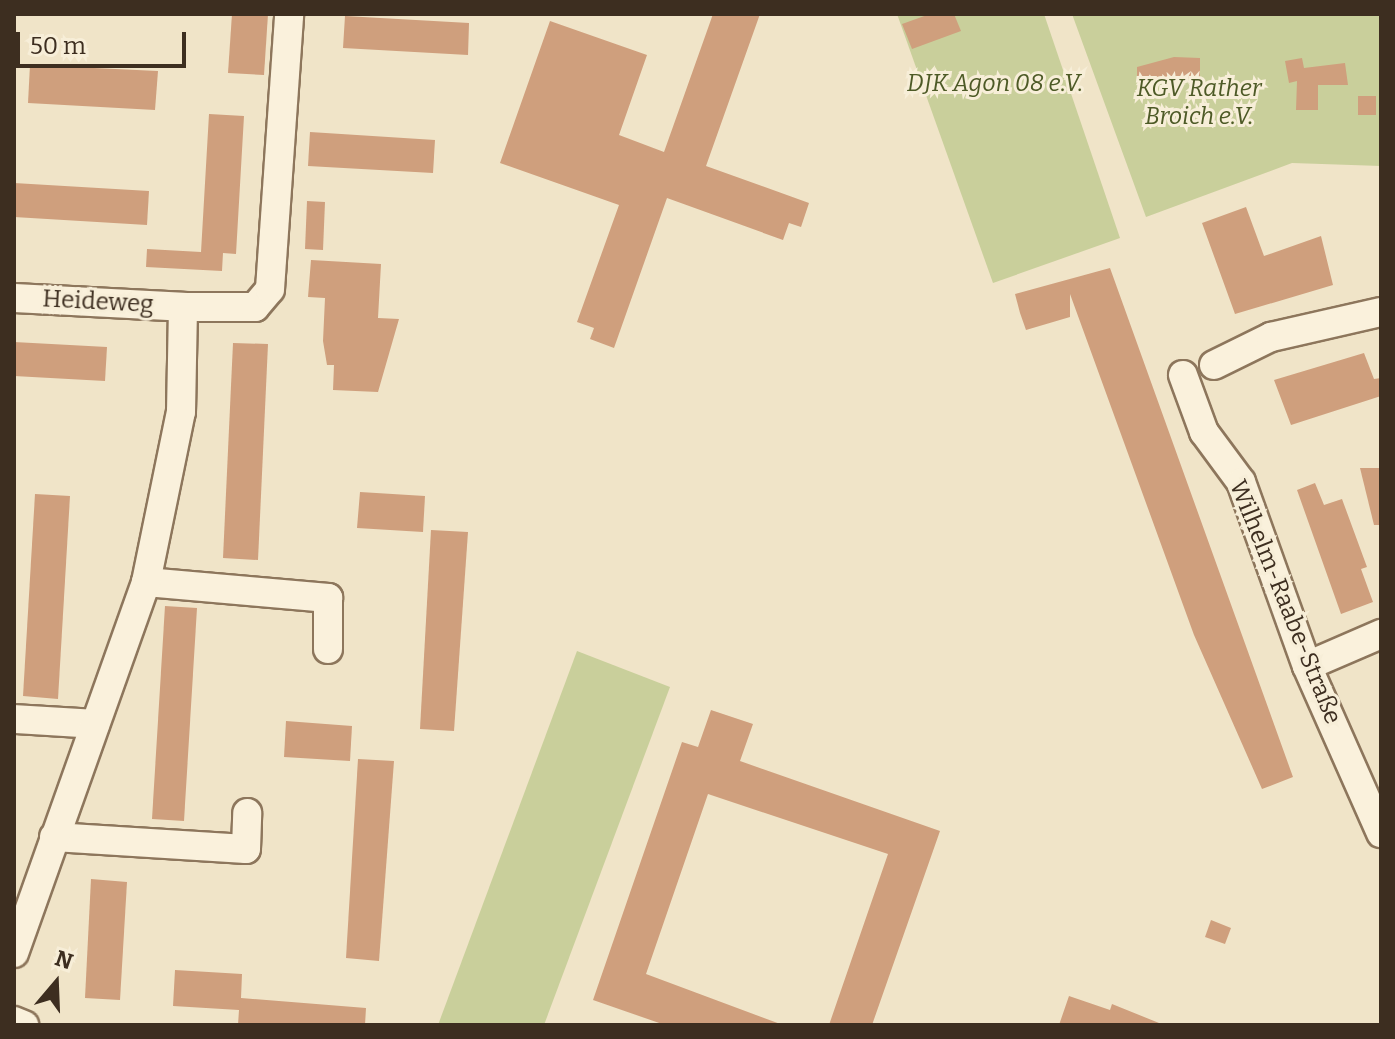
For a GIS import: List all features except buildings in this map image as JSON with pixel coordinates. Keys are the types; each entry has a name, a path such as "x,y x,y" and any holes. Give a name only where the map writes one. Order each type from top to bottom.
{"street":[{"name":"Heideweg","path":"14,298 183,307 251,307 268,294 289,14"},
{"path":"14,953 146,582 181,412 183,307"},
{"path":"1214,365 1271,337 1381,312"},
{"name":"Wilhelm-Raabe-Straße","path":"1183,375 1204,432 1241,482 1307,666 1381,833"},
{"path":"146,582 328,598 328,649"},
{"path":"1307,666 1348,642 1381,634"},
{"path":"14,719 95,724"},
{"path":"54,837 246,849 247,813"},
{"path":"14,1021 24,1025"}],"green space":[{"name":"DJK Agon 08 e.V.","path":"897,14 1044,14 1120,238 993,283"},
{"name":"KGV Rather Broich e.V.","path":"1072,14 1381,14 1381,166 1292,163 1146,217"},
{"path":"577,651 670,687 544,1025 438,1025"}]}
